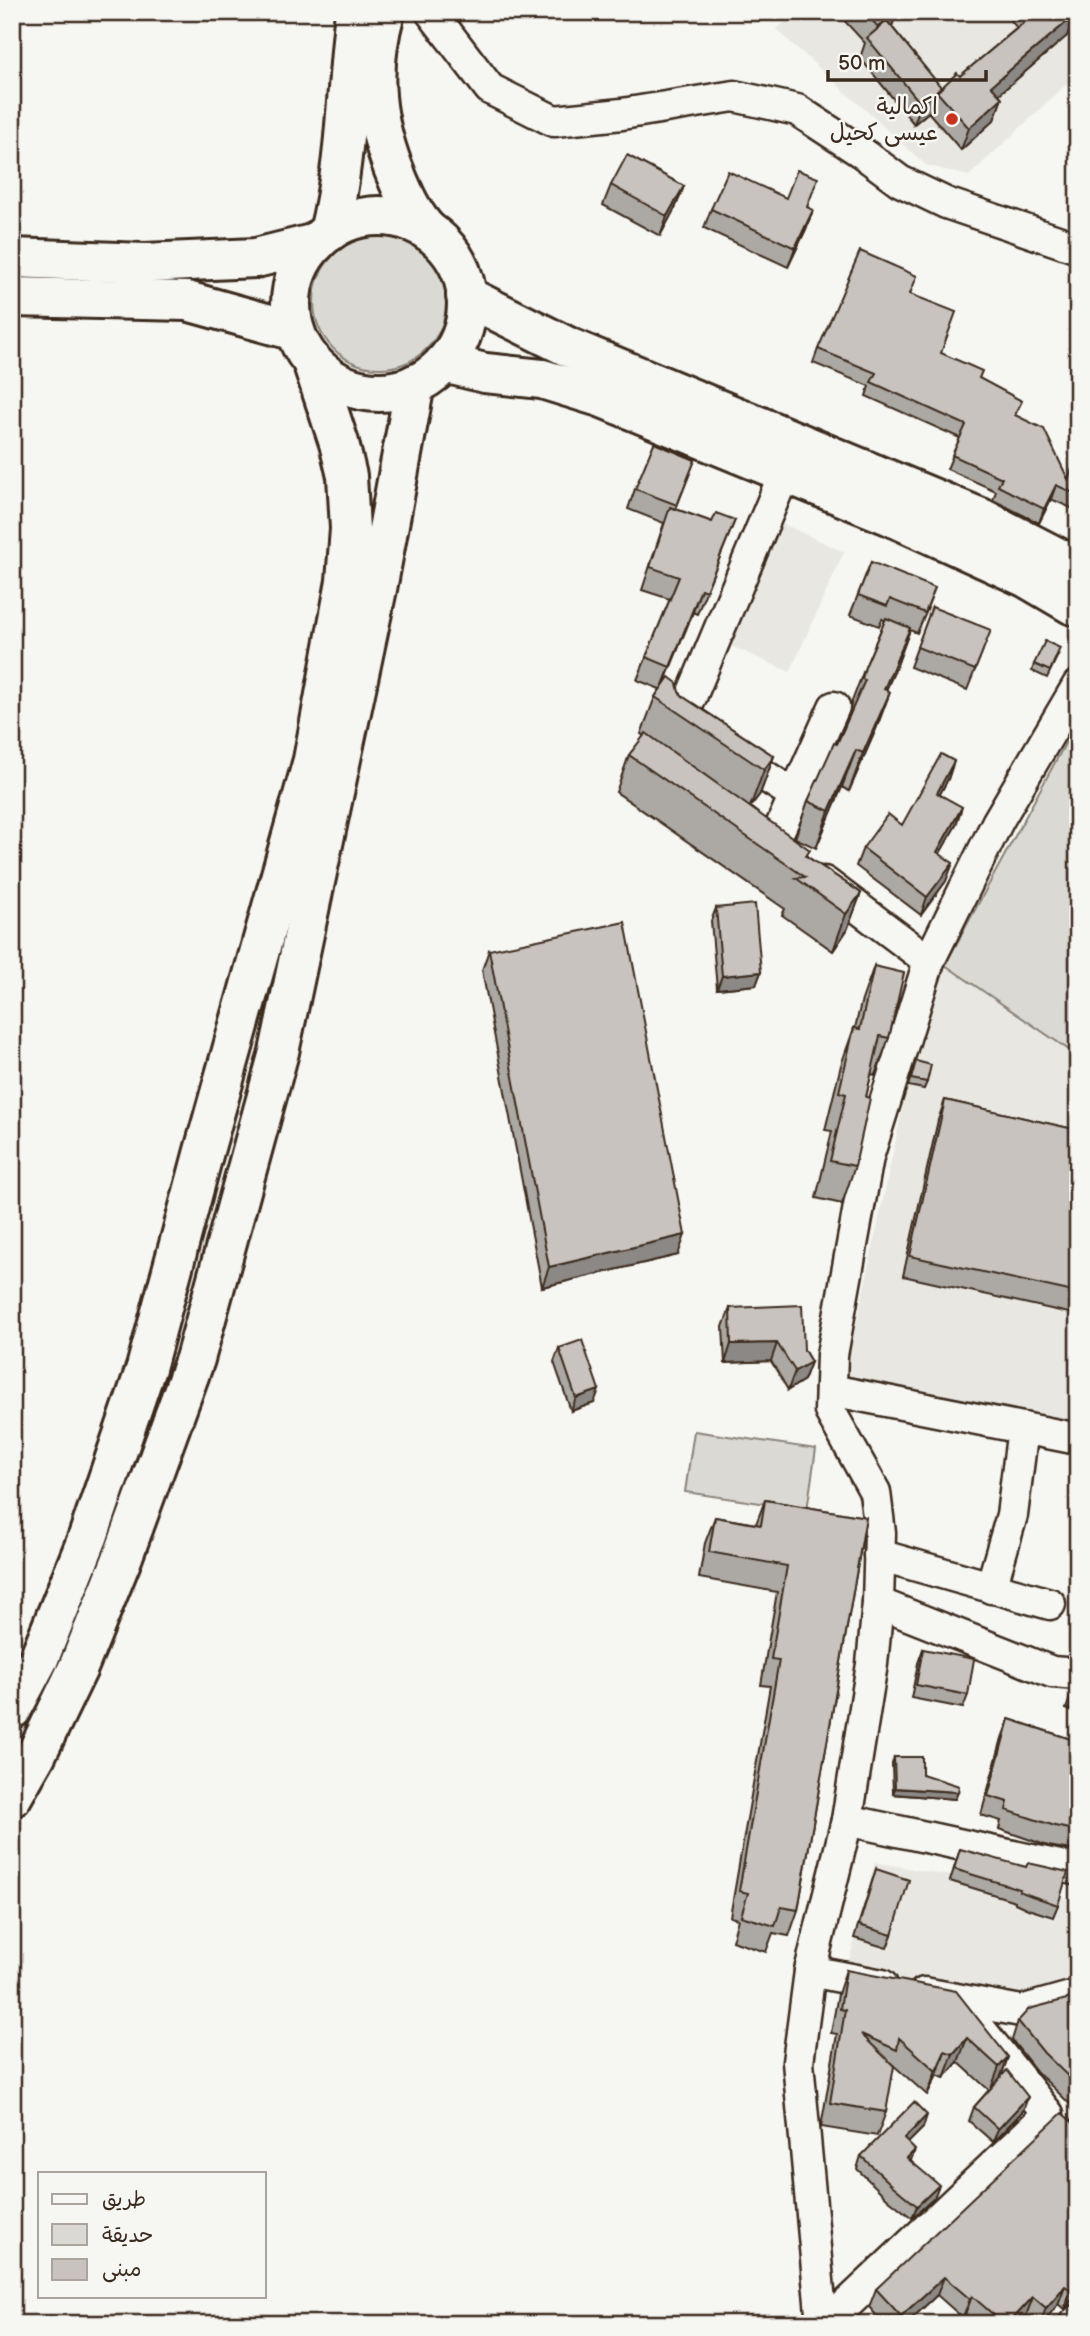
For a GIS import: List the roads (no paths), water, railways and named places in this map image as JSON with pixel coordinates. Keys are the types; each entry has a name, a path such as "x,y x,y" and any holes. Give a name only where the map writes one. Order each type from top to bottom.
{"main road":[{"path":"355,12 341,173 323,237 304,258 296,275 291,303 295,331 313,364 343,385 360,391 379,392 397,390 429,374 454,349 466,314 463,281 450,253 415,217 386,151 376,109 375,62 385,12"},
{"path":"12,258 145,262 256,258 323,237 345,223 379,216 397,218 428,231"},
{"path":"466,296 568,347 981,518 1078,568"},
{"path":"12,297 187,301 295,331"},
{"path":"12,1709 40,1656 88,1537 146,1368 313,760 346,581 350,529 347,476 313,364"},
{"path":"429,374 485,373 542,379 600,397 785,472 980,556 1027,578 1073,605 1078,605"},
{"path":"12,1797 36,1755 78,1668 122,1559 195,1359 279,1052 377,589 429,374"}],"street":[{"path":"431,12 491,89 554,121 622,114 734,96 797,110 900,181 946,203 1078,248"},
{"path":"785,472 681,721 796,796"},
{"path":"824,2324 798,2062 810,1971 847,1820 872,1664 878,1603 880,1532 874,1492 830,1411 832,1355 868,1157 929,961 998,821 1078,685"},
{"path":"834,707 796,796 761,836 929,961"},
{"path":"831,1390 1078,1438"},
{"path":"991,1588 1012,1515 1023,1428"},
{"path":"878,1555 1050,1604"},
{"path":"878,1603 1052,1672 1078,1674"},
{"path":"847,1820 1078,1870"},
{"path":"810,1971 1021,2011 1078,1996"},
{"path":"824,2324 1048,2114 958,2000"},
{"path":"1074,2324 1078,2320"}],"place":[{"name":"اكمالية عيسى كحيل","path":"952,119"}]}
